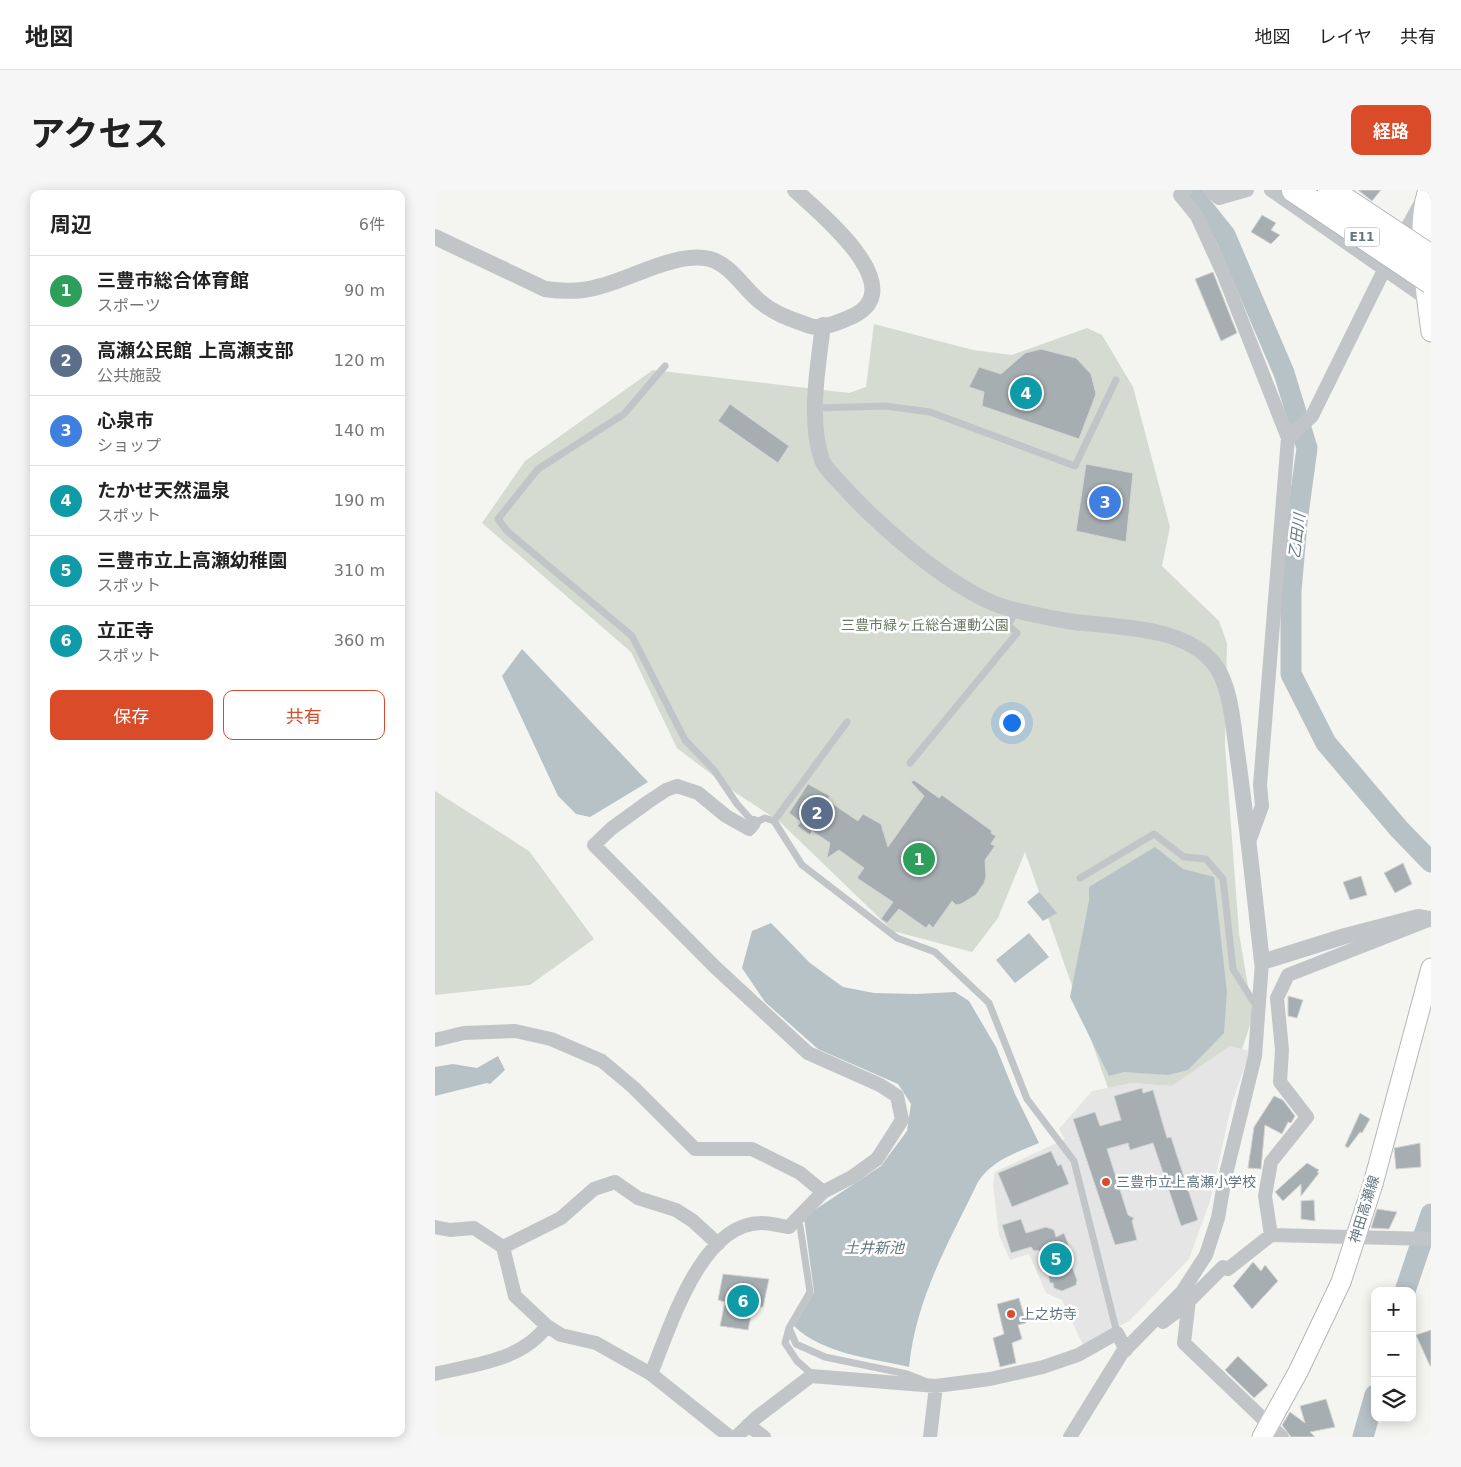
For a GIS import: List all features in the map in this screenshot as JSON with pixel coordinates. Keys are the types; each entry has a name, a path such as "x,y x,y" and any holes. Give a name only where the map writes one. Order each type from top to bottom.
{"highway":[{"name":"E11","path":"1294,190 1430,294"},
{"name":"E11","path":"1330,190 1428,246"}],"main road":[{"path":"1425,191 1431,332"},
{"name":"神田高瀬線","path":"1265,1430 1318,1332 1341,1282 1356,1237 1431,968"}],"street":[{"path":"435,237 545,289 561,291 577,291 602,286 680,260 711,260 726,269 761,303 776,312 813,327 841,321 857,314 868,303 871,292 870,276 862,259 848,241 795,190"},
{"path":"1210,190 1219,198 1247,190"},
{"path":"1271,190 1385,268 1430,294"},
{"path":"1288,438 1313,416 1425,191"},
{"path":"1183,193 1197,216 1223,273 1288,438 1260,785 1262,806 1250,839"},
{"path":"1405,230 1428,246"},
{"path":"823,325 815,431 822,462 860,504 891,533 953,580 994,604 1067,621 1137,629 1175,637 1197,649 1215,665 1229,698 1250,839 1262,962 1255,1056 1225,1178 1218,1218 1206,1255 1182,1292 1125,1350 1070,1437"},
{"path":"651,1374 687,1290 700,1265 718,1244 742,1228 761,1223 789,1227 823,1192 852,1177 877,1159 902,1120 897,1096 880,1085 809,1052 715,968 594,845 612,828 648,802 666,790 677,786 698,793 727,816 749,829 754,822"},
{"path":"1262,962 1345,936 1418,918 1431,919"},
{"path":"1271,1235 1265,1196 1271,1162 1307,1117 1280,1082 1282,1050 1277,998 1288,975 1431,919"},
{"path":"435,1040 464,1033 515,1031 551,1039 602,1061 633,1087 695,1149 752,1149 800,1173 823,1192"},
{"path":"503,1247 561,1218 594,1189 615,1182 638,1198 676,1210 693,1221 718,1244"},
{"path":"435,1227 450,1230 474,1228 503,1247 515,1296 547,1326 561,1335 595,1343 651,1374 730,1437"},
{"path":"1125,1350 1183,1307 1223,1267 1228,1269 1271,1235 1356,1237 1391,1240 1431,1239"},
{"path":"1189,1300 1184,1343 1265,1430 1282,1437"},
{"path":"435,1374 511,1356 539,1338 547,1326"},
{"path":"737,1437 748,1425 811,1376 937,1386 990,1379 1043,1367 1078,1355 1117,1333 1125,1350"},
{"path":"930,1437 937,1386"},
{"path":"748,1425 764,1437"}],"lane":[{"path":"665,366 624,414 539,469 499,519 508,532 632,636 685,740 714,770 737,804 754,822 765,818 773,821 802,865 897,938 935,952 989,1003 1027,1099 1074,1161 1117,1333"},
{"path":"817,408 885,406 930,412 1075,466 1116,380"},
{"path":"909,763 1017,633 1008,624 1017,609"},
{"path":"773,821 847,722"},
{"path":"1079,878 1153,834 1185,857 1206,860 1223,879 1233,969 1259,1011"},
{"path":"795,1220 800,1226 810,1292 789,1328 785,1343 797,1361 816,1377"},
{"path":"789,1328 796,1344 825,1357 907,1374 937,1386"}],"shaded area":[{"path":"1230,1046 1250,1051 1232,1103 1210,1201 1189,1259 1129,1321 1083,1345 1062,1300 1046,1293 1029,1254 1010,1260 999,1235 993,1184 995,1172 1065,1139 1059,1129 1092,1091 1132,1083 1172,1086"}],"green space":[{"name":"三豊市緑ヶ丘総合運動公園","path":"874,324 973,350 1012,355 1087,328 1102,335 1133,387 1170,527 1162,566 1219,621 1227,643 1225,745 1239,933 1253,1016 1242,1049 1230,1046 1172,1086 1132,1083 1108,1088 1025,852 998,918 972,952 893,931 779,821 736,793 677,748 631,652 482,523 525,461 653,370 849,393 866,387"},
{"path":"435,791 529,851 594,939 530,985 435,995"}],"water":[{"path":"522,649 648,782 590,817 576,814 558,796 502,676"},
{"path":"1155,847 1183,869 1214,877 1227,992 1224,1033 1188,1070 1168,1075 1124,1072 1109,1076 1070,997 1089,901 1089,887"},
{"path":"1039,892 1057,913 1043,921 1027,902"},
{"name":"土井新池","path":"771,923 810,963 843,987 874,993 916,994 955,992 969,1001 996,1047 1015,1094 1039,1143 997,1163 978,1182 926,1294 913,1342 909,1367 833,1349 819,1343 794,1326 814,1292 804,1217 881,1166 907,1131 911,1104 898,1084 818,1049 765,1002 742,968 752,931"},
{"path":"1029,933 1049,957 1015,983 996,960"},
{"path":"498,1056 505,1070 490,1084 487,1083 435,1096 435,1067 453,1064 477,1068"}],"building":[{"path":"1358,190 1381,190 1372,201"},
{"path":"1262,215 1276,223 1271,230 1280,235 1271,244 1251,232"},
{"path":"1213,272 1237,333 1221,341 1195,279"},
{"path":"1041,349 1076,358 1091,374 1096,394 1079,439 982,406 984,392 969,387 979,367 1001,374 1025,353"},
{"path":"730,404 789,446 778,463 718,421"},
{"path":"1086,464 1133,473 1126,542 1076,531"},
{"path":"914,780 939,798 942,795 992,831 991,833 996,836 991,844 995,846 985,860 986,877 984,883 976,895 961,904 956,905 952,901 933,928 929,924 926,928 899,909 887,923 881,919 893,902 857,878 864,868 839,850 827,858 830,843 812,831 810,835 797,826 801,822 789,813 808,784 830,796 827,800 858,821 863,814 881,824 888,847 924,796 911,782"},
{"path":"1403,863 1412,884 1395,893 1384,873"},
{"path":"1361,876 1367,895 1350,900 1343,882"},
{"path":"1288,996 1303,1000 1297,1018 1288,1016"},
{"path":"1142,1088 1143,1093 1153,1090 1167,1138 1171,1137 1198,1220 1181,1226 1153,1143 1130,1150 1128,1143 1107,1149 1128,1215 1134,1218 1132,1221 1137,1240 1115,1245 1073,1119 1095,1112 1100,1126 1121,1120 1114,1096"},
{"path":"1274,1096 1283,1100 1295,1116 1291,1123 1288,1122 1282,1134 1265,1125 1261,1169 1248,1168 1254,1127"},
{"path":"1360,1113 1370,1119 1362,1133 1360,1132 1348,1148 1345,1146"},
{"path":"1420,1143 1421,1167 1396,1169 1394,1148"},
{"path":"1051,1151 1058,1166 1061,1164 1069,1184 1012,1207 998,1173"},
{"path":"1307,1163 1319,1170 1317,1172 1319,1173 1301,1196 1301,1184 1283,1201 1275,1192"},
{"path":"1314,1200 1315,1221 1301,1219 1301,1201"},
{"path":"1377,1209 1397,1212 1389,1229 1371,1228"},
{"path":"1021,1219 1026,1233 1046,1227 1054,1230 1056,1237 1064,1233 1073,1257 1069,1258 1077,1280 1076,1285 1062,1291 1054,1288 1053,1283 1050,1283 1047,1268 1050,1263 1041,1258 1039,1250 1034,1251 1031,1247 1011,1253 1002,1225"},
{"path":"1253,1262 1261,1271 1265,1265 1278,1281 1252,1309 1233,1286"},
{"path":"723,1274 769,1279 763,1307 753,1307 748,1330 720,1326 725,1302 718,1300"},
{"path":"1019,1298 1026,1323 1018,1325 1022,1339 1012,1343 1016,1363 1000,1367 993,1338 1004,1334 997,1304"},
{"path":"1431,1330 1431,1366 1430,1366 1416,1335"},
{"path":"1238,1356 1268,1385 1254,1398 1225,1370"},
{"path":"1326,1399 1335,1427 1310,1432 1315,1437 1291,1437 1282,1425 1290,1412 1305,1423 1300,1406"}],"waterway":[{"name":"乙田川","path":"1189,190 1225,235 1284,373 1307,448 1297,522 1291,591 1291,674 1326,743 1399,829 1431,862"},
{"name":"乙田川","path":"1406,1287 1431,1214"},
{"name":"乙田川","path":"1363,1437 1371,1409"}],"place":[{"name":"たかせ天然温泉","path":"1026,393"},
{"name":"心泉市","path":"1105,502"},
{"name":"高瀬公民館 上高瀬支部","path":"817,813"},
{"name":"三豊市総合体育館","path":"919,859"},
{"name":"三豊市立上高瀬小学校","path":"1106,1182"},
{"name":"三豊市立上高瀬幼稚園","path":"1056,1259"},
{"name":"立正寺","path":"743,1301"},
{"name":"上之坊寺","path":"1011,1314"}]}
